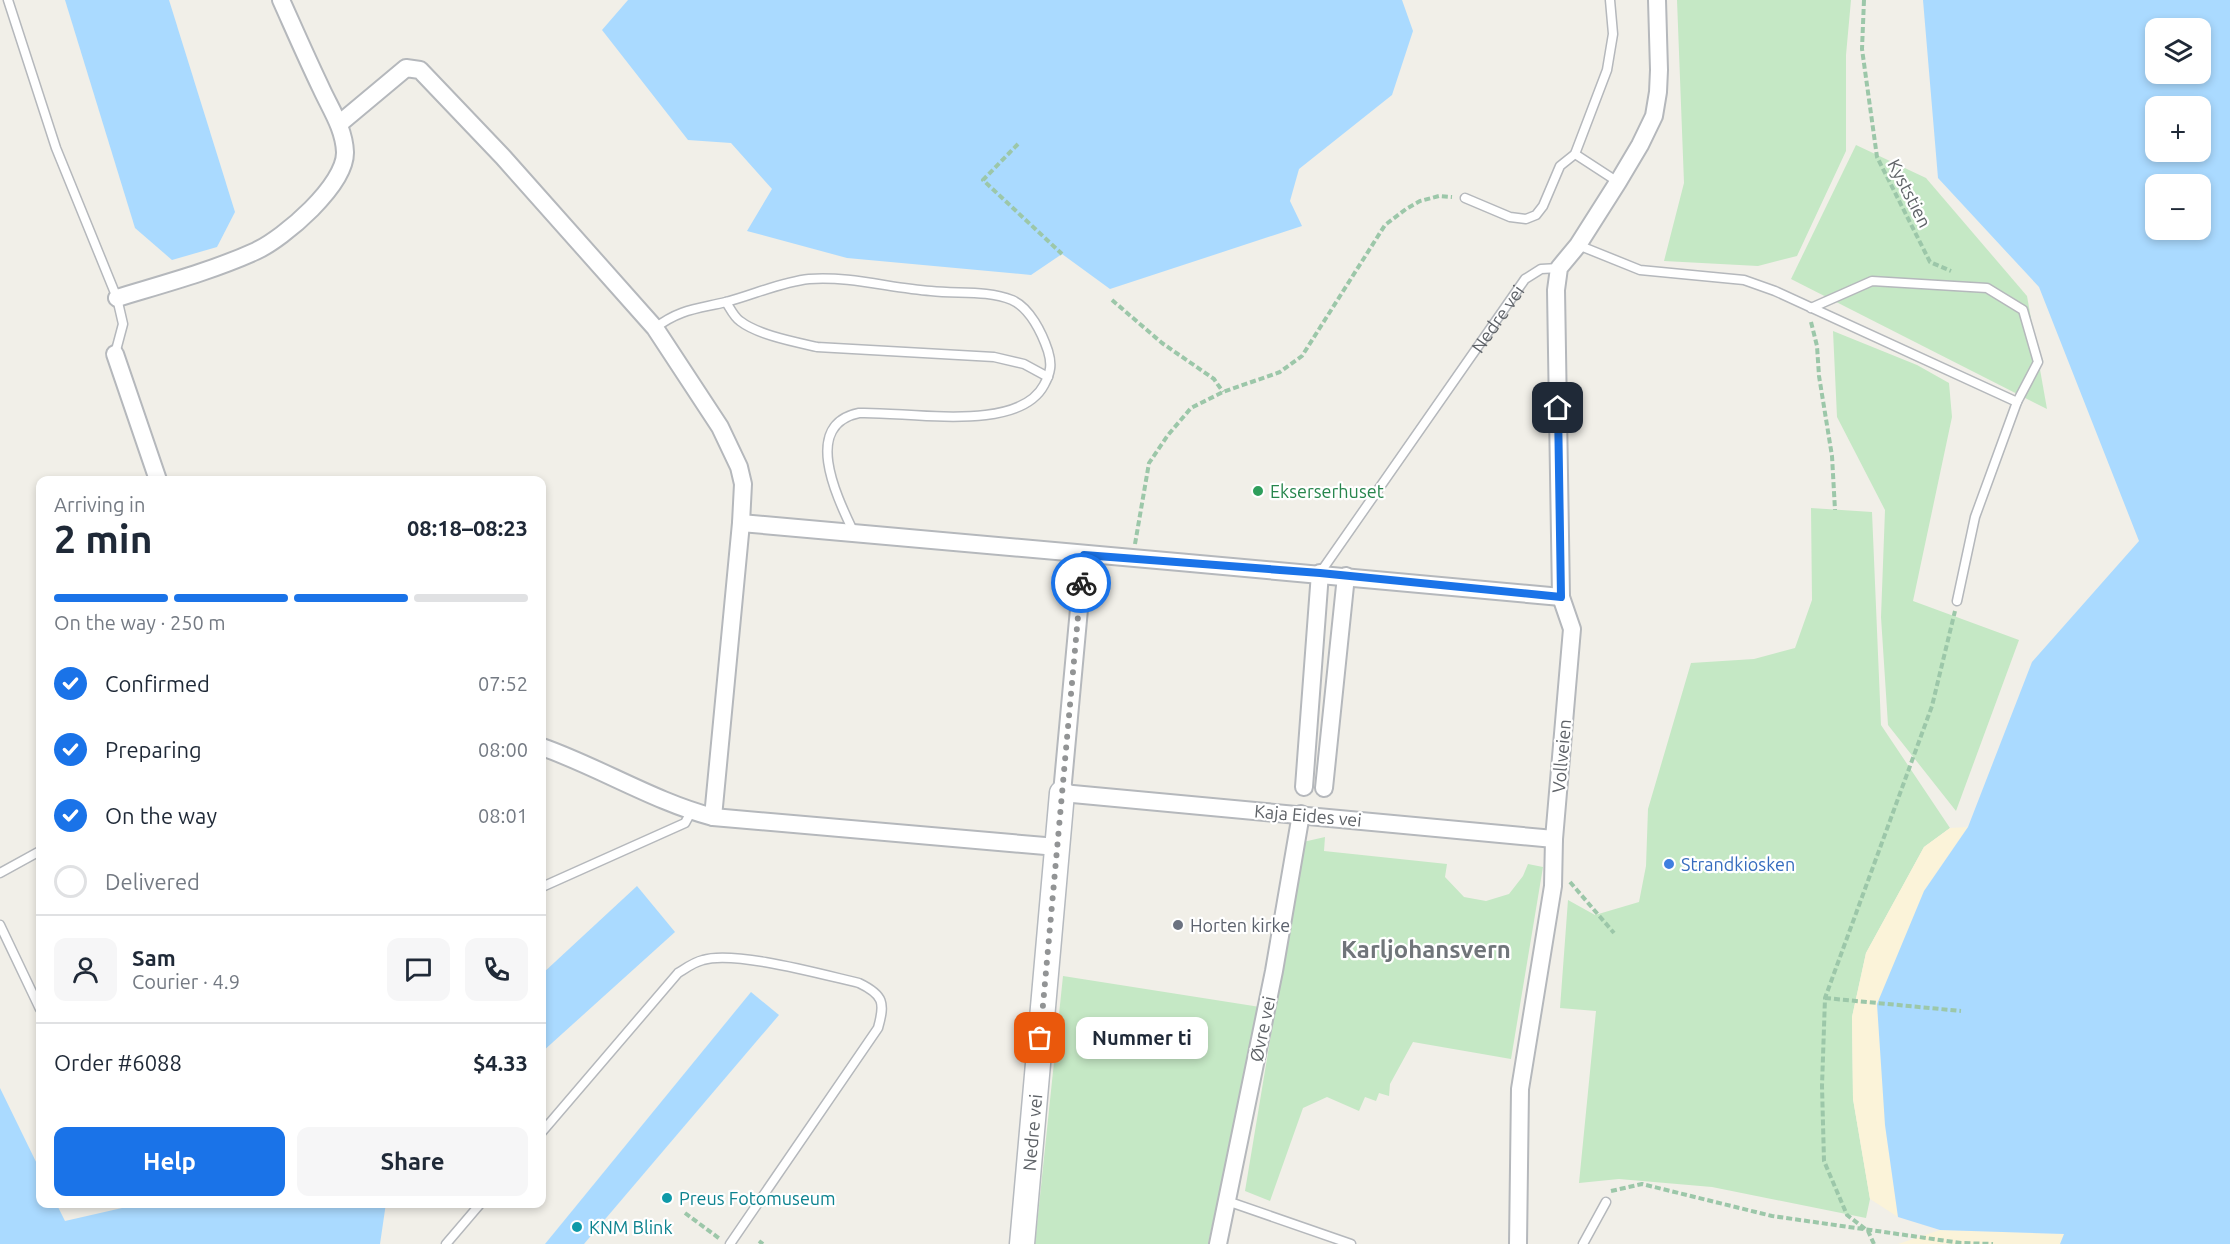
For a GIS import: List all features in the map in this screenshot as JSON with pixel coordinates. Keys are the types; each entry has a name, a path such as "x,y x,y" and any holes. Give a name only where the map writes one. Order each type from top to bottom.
{"main road":[{"name":"Nedre vei","path":"1022,1244 1062,792"}],"street":[{"path":"117,298 258,251 310,210 334,185 342,168 345,153 339,124 281,0"},
{"path":"1559,268 1578,245 1618,182 1654,116 1659,70 1657,0"},
{"path":"339,124 406,68 420,70 503,158 655,328 720,427 740,467 743,484 713,817"},
{"name":"Vollveien","path":"1518,1244 1520,1089 1553,886 1554,839 1572,629 1561,597 1556,290 1559,268"},
{"path":"115,354 157,476"},
{"path":"741,523 1084,555 1320,573 1561,597"},
{"name":"Nedre vei","path":"1062,792 1084,555"},
{"path":"1304,787 1320,573"},
{"path":"1324,788 1346,576"},
{"path":"546,749 596,768 691,812 713,817 1057,847"},
{"name":"Kaja Eides vei","path":"1062,792 1554,839"},
{"name":"Øvre vei","path":"1218,1244 1274,971 1301,814"}],"lane":[{"path":"8,0 56,148 117,298 123,324 115,354"},
{"path":"1465,198 1510,217 1526,219 1536,215 1543,206 1560,166 1575,154 1607,70 1613,34 1610,0"},
{"path":"1575,154 1618,182"},
{"path":"1578,245 1640,270 1744,280 1809,307 2017,402"},
{"name":"Nedre vei","path":"1320,573 1525,279 1541,269 1559,268"},
{"path":"655,328 668,318 685,310 726,302 799,281 835,279 932,292 1001,297 1020,304 1036,326 1050,359 1048,378 1034,399 1014,409 994,414 959,416 866,412 852,414 844,418 831,435 827,460 833,488 854,534"},
{"path":"1809,307 1872,281 1987,288 2023,310 2038,362 2017,402 1975,517 1957,601"},
{"path":"726,302 738,320 747,326 799,343 817,347 994,357 1024,364 1048,378"},
{"path":"546,885 685,823 691,812"},
{"path":"0,873 36,853"},
{"path":"0,925 36,1001"},
{"path":"546,1127 678,973 703,960 722,957 755,961 859,983 874,990 882,1001 878,1028 728,1244"},
{"path":"1227,1201 1350,1244"},
{"path":"1583,1244 1605,1202"},
{"path":"446,1244 477,1208"}],"path":[{"name":"Kyststien","path":"1864,0 1862,50 1877,157 1929,262 1987,288"},
{"path":"1018,144 983,180 1062,254"},
{"path":"1132,558 1149,463 1168,435 1191,408 1223,392 1280,372 1302,356 1385,225 1420,201 1439,196 1465,198"},
{"path":"1112,300 1162,343 1214,379 1223,392"},
{"path":"1809,307 1817,346 1819,376 1832,456 1835,510"},
{"path":"1874,1244 1868,1231 1847,1215 1824,1161 1822,1086 1825,998 1932,706 1957,601"},
{"path":"1554,863 1614,933"},
{"path":"1825,998 1961,1011"},
{"path":"1605,1202 1611,1191 1642,1184 1772,1216 1961,1243 1993,1244"},
{"path":"685,1213 728,1244"}],"green space":[{"path":"1677,0 1851,0 1846,55 1846,151 1797,256 1758,266 1664,261 1684,183"},
{"path":"1856,145 1926,178 2027,296 2047,409 1791,279"},
{"path":"1833,331 1917,365 1949,383 1952,417 1913,601 2019,640 1956,811 1888,725 1881,617 1885,510 1837,417"},
{"path":"1811,508 1872,512 1881,725 1950,828 1924,847 1866,953 1852,1017 1853,1099 1870,1199 1866,1218 1712,1187 1619,1179 1579,1183 1596,1011 1560,1008 1568,900 1595,915 1639,902 1646,866 1648,809 1691,663 1754,659 1795,648 1812,600"},
{"path":"1325,837 1324,851 1447,864 1445,877 1464,897 1486,901 1509,894 1523,876 1528,864 1543,867 1511,1059 1413,1042 1390,1084 1389,1096 1379,1093 1376,1101 1365,1097 1359,1111 1327,1097 1303,1108 1270,1201 1245,1191 1303,842"},
{"path":"1063,976 1260,1007 1208,1244 1035,1244"}],"sand":[{"path":"1968,827 1924,891 1885,1125 1898,1217 1870,1199 1853,1099 1852,1017 1866,953 1924,847 1950,828"},
{"path":"1940,1230 2064,1234 2060,1244 1898,1244"}],"water":[{"path":"65,0 169,0 235,212 217,247 172,260 135,228"},
{"path":"628,0 1402,0 1413,31 1392,95 1299,169 1290,201 1302,226 1110,289 1062,254 1031,275 847,258 747,231 772,189 731,143 688,140 602,30"},
{"path":"1923,0 2230,0 2230,1244 2060,1244 2064,1234 1940,1230 1898,1217 1885,1125 1877,1004 1924,891 1968,827 2032,662 2139,541 2039,287 1938,178"},
{"path":"637,886 675,932 546,1048 546,970"},
{"path":"751,992 779,1015 584,1244 545,1244"},
{"path":"0,1088 36,1162 36,1208 58,1208 65,1221 122,1208 385,1208 380,1244 0,1244"}],"way so far":[{"path":"1040,1038 1081,583"}],"place":[{"name":"Ekserserhuset","path":"1258,491"},
{"name":"Strandkiosken","path":"1669,864"},
{"name":"Horten kirke","path":"1178,925"},
{"name":"Nummer ti","path":"1040,1038"},
{"name":"Preus Fotomuseum","path":"667,1198"},
{"name":"KNM Blink","path":"577,1227"}],"district":[{"name":"Karljohansvern","path":"1426,949"}],"route":[{"path":"1081,583 1084,555 1320,573 1561,597 1558,408"}]}
